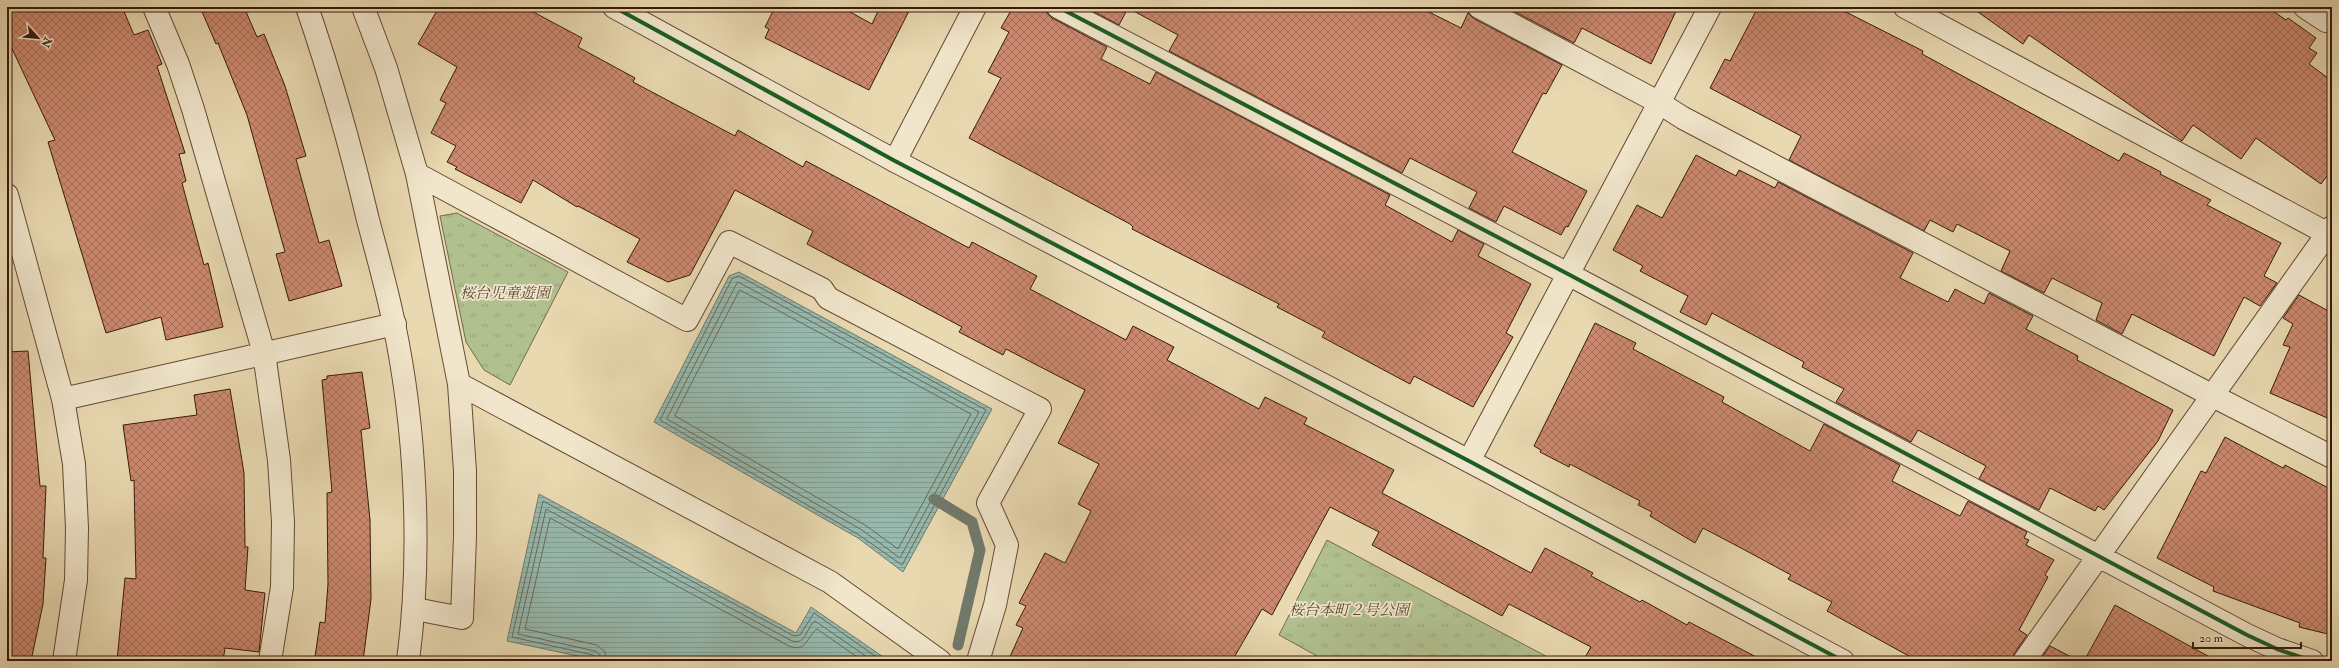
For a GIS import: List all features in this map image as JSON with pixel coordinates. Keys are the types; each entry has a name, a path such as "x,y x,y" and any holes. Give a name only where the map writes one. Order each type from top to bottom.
{"street":[{"path":"154,7 178,64 193,109 264,353 279,460 283,522 282,587 270,661"},
{"path":"307,7 331,78 394,324 409,422 414,508 415,609 408,661"},
{"path":"363,7 386,68 417,174 458,384 464,471 465,536 462,618 415,609"},
{"path":"614,7 895,161 1469,461 1842,661"},
{"path":"895,161 975,7"},
{"path":"1058,7 1568,274 2247,635 2277,649 2312,661"},
{"path":"1479,7 1658,102 1683,118 2332,457"},
{"path":"1469,461 1658,102 1710,7"},
{"path":"1905,7 2330,232 2024,661"},
{"path":"2305,7 2326,21 2332,13"},
{"path":"417,174 687,320 729,242 822,289 828,298 1040,409 988,503 1007,545 995,605 978,661"},
{"path":"7,195 63,399 74,464 77,528 76,580 64,661"},
{"path":"63,399 394,324"},
{"path":"458,384 830,582 940,661"}],"green space":[{"name":"桜台児童遊園","path":"457,213 568,272 510,385 484,370 466,342 440,216"},
{"name":"桜台本町２号公園","path":"1327,540 1555,661 1326,661 1279,635"}],"water":[{"path":"739,272 992,409 903,572 858,538 654,422 729,276"},
{"path":"539,494 796,633 811,607 889,661 601,661 507,641"}],"building":[{"path":"7,7 122,7 134,35 148,30 162,64 157,66 185,153 179,154 186,181 182,183 204,265 208,263 223,327 166,340 161,317 106,333 48,142 55,140 7,38"},
{"path":"200,7 244,7 257,37 264,34 285,86 306,156 296,159 319,243 329,240 342,286 289,301 276,254 285,252 247,115 218,43 216,44"},
{"path":"439,7 524,7 582,38 578,47 635,78 633,82 735,136 738,130 803,167 806,161 969,248 972,242 1037,276 1030,289 1126,340 1133,326 1174,347 1167,360 1259,409 1265,397 1307,418 1304,424 1394,470 1382,493 1531,573 1545,548 1593,573 1591,576 1640,602 1642,600 1687,625 1689,622 1764,661 1583,661 1591,647 1509,604 1502,616 1372,545 1379,532 1330,507 1272,615 1262,609 1232,661 1008,661 1023,628 1016,625 1026,606 1019,603 1045,553 1065,563 1091,511 1078,504 1099,464 1058,443 1085,390 1006,349 1003,355 959,332 962,327 807,244 813,231 735,190 690,275 668,282 627,262 640,239 578,206 577,207 533,180 521,203 455,169 457,167 447,162 456,146 431,133 446,103 440,100 457,67 418,44"},
{"path":"775,7 841,7 872,24 880,7 911,7 869,90 765,38 769,29 765,27"},
{"path":"1013,7 1046,7 1047,13 1052,18 1107,47 1101,59 1150,84 1156,72 1390,195 1385,205 1452,242 1458,230 1484,244 1478,256 1531,284 1506,333 1513,337 1473,407 1414,376 1410,384 1322,337 1325,332 1277,307 1279,304 1132,229 1133,227 1130,224 969,138 1001,78 988,72 1009,32 1001,28"},
{"path":"1085,7 1419,7 1461,28 1468,13 1473,18 1562,65 1546,94 1543,93 1512,152 1587,191 1568,227 1566,226 1561,235 1504,206 1496,222 1469,208 1477,192 1410,158 1402,173 1169,51 1178,35 1128,8 1119,25"},
{"path":"1506,7 1678,7 1651,64 1582,28 1574,43"},
{"path":"1758,7 1836,7 1923,51 1922,54 2119,161 2124,153 2161,172 2160,174 2211,200 2207,205 2281,243 2264,276 2277,283 2260,306 2244,297 2214,356 2132,314 2122,334 2096,320 2102,303 2052,278 2044,293 2001,271 2010,251 1957,224 1953,232 1930,220 1924,231 1789,160 1801,136 1710,88 1725,59 1730,61"},
{"path":"1971,7 2267,7 2286,20 2288,18 2316,38 2309,48 2317,53 2309,64 2332,81 2332,169 2321,184 2256,138 2241,159 2193,125 2182,141 2029,35 2023,44"},
{"path":"1696,155 1736,176 1739,170 1775,188 1778,182 1913,253 1900,278 1948,302 1955,289 1984,304 1989,293 2033,316 2026,329 2078,356 2077,360 2173,410 2158,441 2104,510 2098,506 2095,511 2050,488 2039,510 1979,479 1986,466 1918,430 1911,442 1836,402 1844,389 1802,367 1804,362 1712,313 1706,325 1680,312 1688,296 1640,271 1643,266 1613,250 1637,205 1662,218"},
{"path":"2299,295 2332,313 2332,420 2270,393 2290,347 2283,345 2293,324 2283,318"},
{"path":"1595,323 1636,343 1633,349 1724,397 1722,402 1810,451 1824,424 1900,465 1892,481 1960,516 1968,501 2027,532 2024,538 2029,540 2026,545 2054,560 2045,575 2048,577 2019,630 2027,635 2014,654 2012,661 1918,661 1827,611 1832,602 1788,579 1791,575 1703,528 1695,543 1650,516 1652,512 1638,505 1640,501 1570,464 1569,467 1540,452 1541,450 1534,446"},
{"path":"28,351 40,486 46,486 43,558 46,558 43,604 31,661 7,661 7,352"},
{"path":"362,372 370,428 361,430 370,520 371,599 363,661 327,661 327,659 315,657 320,622 325,623 328,584 327,493 332,492 322,380 327,379 327,376"},
{"path":"230,389 244,473 245,547 248,547 245,590 265,593 259,652 225,648 223,661 117,661 125,578 136,579 134,480 131,481 123,425 197,415 194,395"},
{"path":"2225,437 2283,468 2285,465 2332,490 2332,635 2299,627 2300,623 2213,591 2214,587 2157,558 2201,471 2206,473"},
{"path":"2115,605 2217,661 2084,661"},
{"path":"2050,646 2079,661 2039,661"}],"waterway":[{"path":"934,499 972,522 980,550 958,645"}],"cycle path":[{"path":"614,7 895,161 1469,461 1843,661"},
{"path":"1058,7 1568,274 2247,635 2277,649 2312,661"}]}
